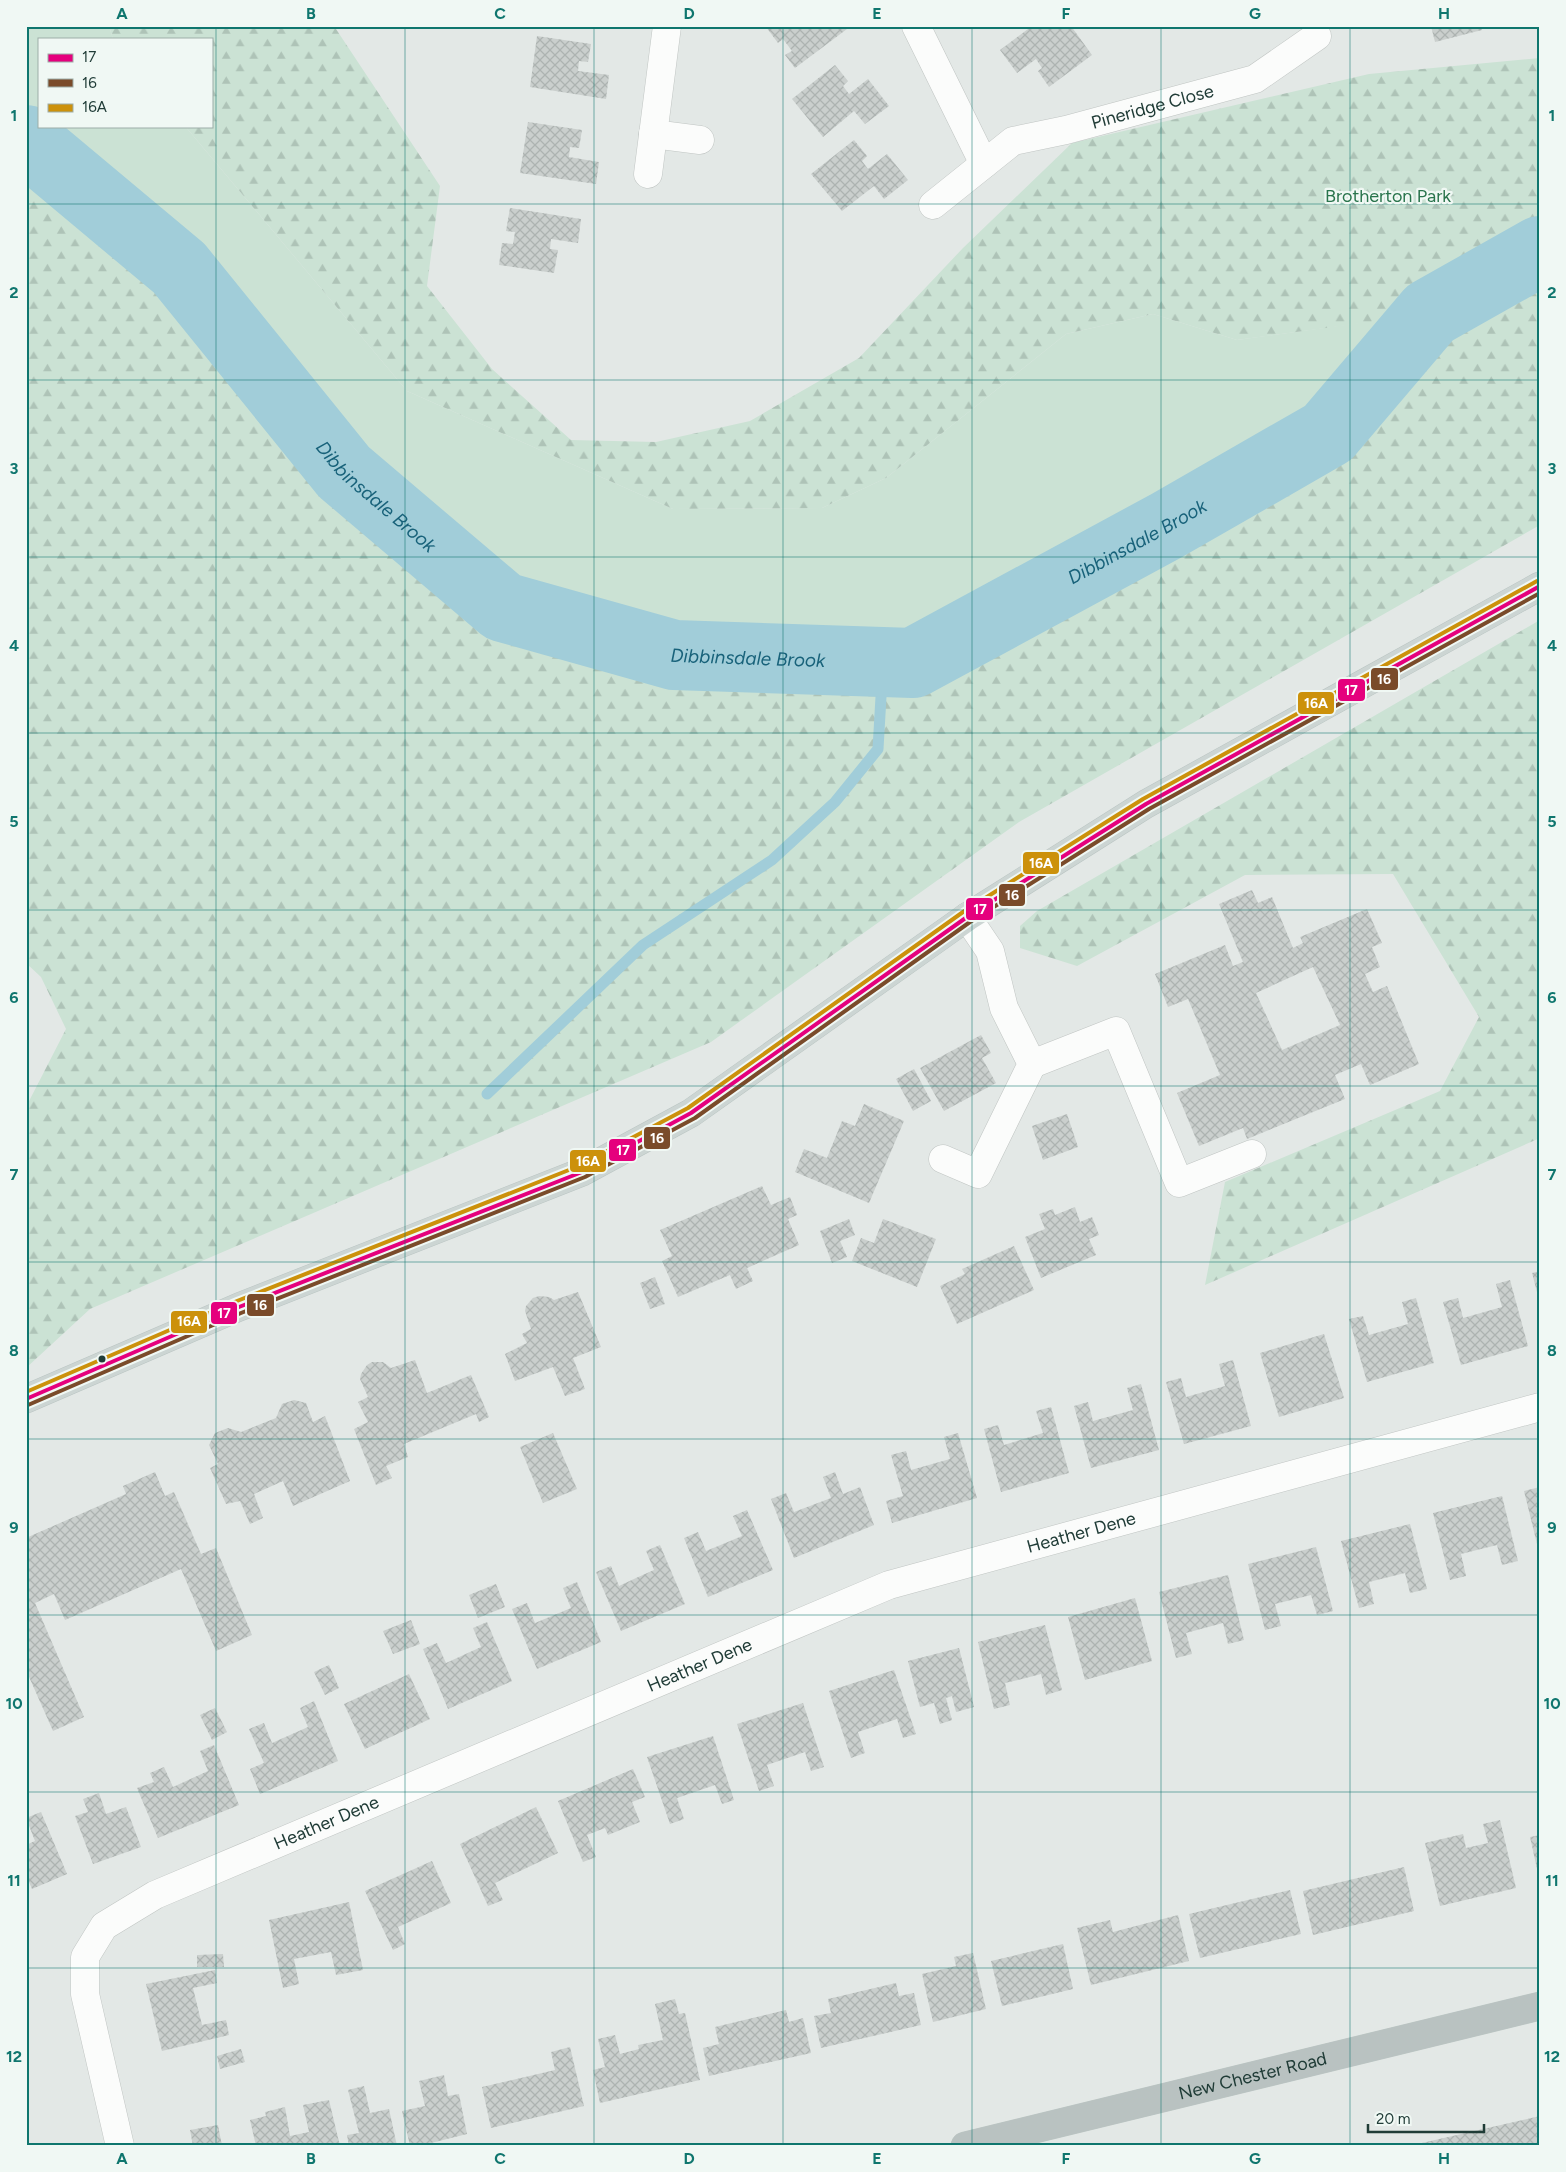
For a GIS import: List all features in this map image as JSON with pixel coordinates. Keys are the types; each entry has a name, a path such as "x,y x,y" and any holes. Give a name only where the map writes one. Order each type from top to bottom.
{"highway":[{"name":"New Chester Road","path":"965,2146 1540,2006"}],"main road":[{"path":"26,1399 239,1307 582,1172 691,1113 967,917 1146,804 1540,586"}],"street":[{"path":"648,174 667,26"},
{"path":"916,26 984,164"},
{"name":"Pineridge Close","path":"933,205 1013,141 1066,130 1256,79 1317,36"},
{"path":"653,134 700,140"},
{"path":"967,917 990,951 1004,1008 1032,1064"},
{"path":"943,1159 978,1174 1032,1064 1116,1031 1179,1183 1252,1154"},
{"name":"Heather Dene","path":"120,2146 85,1994 85,1957 104,1926 156,1894 889,1585 1540,1407"}],"green space":[{"path":"26,26 109,26 113,38 38,38 38,128 187,128 407,391 673,509 822,508 886,478 1066,334 1153,314 1237,340 1430,313 1328,433 1166,526 913,663 674,655 503,607 344,472 179,268 26,140"},
{"name":"Brotherton Park","path":"109,26 334,26 440,186 427,286 492,369 571,440 656,442 750,421 859,358 963,248 1072,143 1369,74 1540,58 1540,525 1019,822 711,1042 90,1309 26,1368 26,1107 66,1029 41,977 26,963 26,140 179,268 344,472 503,607 674,655 913,663 1166,526 1328,433 1430,314 1237,340 1153,314 1066,334 886,478 822,508 673,509 407,391 187,128 212,128 212,38 113,38"},
{"path":"1540,620 1540,1138 1205,1285 1225,1182 1440,1091 1479,1017 1393,874 1245,875 1077,966 1020,948 1020,926 1037,911"}],"building":[{"path":"851,26 795,68 785,55 792,51 783,39 778,43 766,27"},
{"path":"1032,26 1049,26 1050,28 1053,26 1071,26 1092,55 1049,87 1038,71 1042,68 1036,59 1017,73 1000,50"},
{"path":"1431,26 1481,26 1482,30 1435,42"},
{"path":"537,36 591,44 588,62 579,61 578,71 609,75 606,99 530,87"},
{"path":"835,65 848,81 843,86 849,94 868,79 889,106 865,124 854,111 823,137 792,99"},
{"path":"528,122 582,130 579,148 570,147 569,157 599,162 596,184 520,173"},
{"path":"854,140 867,156 862,161 868,169 887,154 908,180 884,199 874,186 842,211 811,174"},
{"path":"510,208 581,219 578,243 551,239 550,249 558,250 554,273 499,265 502,243 513,244 515,232 506,231"},
{"path":"1252,890 1258,903 1272,897 1293,948 1303,943 1300,937 1367,909 1382,943 1372,947 1380,967 1365,974 1373,992 1387,986 1419,1064 1370,1085 1361,1064 1335,1075 1345,1099 1247,1139 1243,1128 1199,1146 1177,1093 1220,1075 1188,999 1168,1007 1155,974 1225,945 1233,966 1243,962 1219,904","holes":["1313,967 1340,1025 1282,1050 1256,993"]},
{"path":"981,1035 991,1053 982,1058 996,1083 944,1111 920,1068"},
{"path":"914,1069 931,1101 913,1111 896,1079"},
{"path":"864,1104 904,1121 869,1203 795,1172 804,1149 827,1158 842,1121 855,1126"},
{"path":"1067,1114 1078,1147 1043,1160 1032,1126"},
{"path":"762,1186 771,1205 790,1197 797,1215 788,1219 799,1245 747,1268 753,1281 736,1289 730,1275 678,1297 662,1261 672,1256 660,1230"},
{"path":"1075,1207 1080,1222 1092,1217 1099,1235 1089,1239 1096,1255 1041,1278 1025,1237 1045,1229 1039,1214 1053,1209 1055,1215"},
{"path":"849,1219 855,1235 840,1241 847,1257 832,1263 820,1231"},
{"path":"883,1219 936,1239 917,1287 852,1261 861,1238 874,1243"},
{"path":"1014,1246 1034,1290 957,1324 940,1286 965,1274 962,1269"},
{"path":"1540,1271 1540,1299 1539,1300 1532,1273"},
{"path":"655,1277 665,1304 650,1309 640,1283"},
{"path":"1510,1280 1528,1346 1461,1365 1443,1302 1458,1298 1463,1318 1502,1307 1496,1284"},
{"path":"578,1292 601,1347 573,1358 585,1389 565,1396 553,1367 515,1381 505,1354 527,1343 522,1334 531,1329 525,1311 526,1306 533,1298 539,1296 549,1297 554,1300"},
{"path":"1416,1298 1434,1363 1367,1382 1349,1319 1363,1316 1369,1335 1408,1324 1402,1302"},
{"path":"1324,1334 1344,1398 1279,1417 1260,1353"},
{"path":"415,1360 427,1393 471,1375 489,1417 479,1422 476,1414 404,1444 408,1457 386,1466 392,1478 376,1485 354,1429 368,1422 358,1402 368,1397 360,1379 361,1374 367,1365 372,1362 383,1362 391,1368"},
{"path":"1233,1360 1251,1426 1184,1444 1166,1382 1181,1378 1186,1397 1225,1386 1219,1364"},
{"path":"1141,1384 1159,1450 1091,1468 1074,1406 1088,1402 1093,1421 1133,1410 1127,1388"},
{"path":"294,1400 306,1403 313,1422 325,1416 350,1481 293,1506 283,1481 254,1494 263,1518 250,1524 240,1501 226,1504 210,1468 218,1464 209,1445 215,1433 228,1428 241,1432 276,1418 282,1404"},
{"path":"1051,1407 1069,1473 1001,1492 984,1429 998,1425 1004,1445 1043,1433 1036,1411"},
{"path":"553,1433 577,1489 543,1503 520,1447"},
{"path":"958,1433 977,1498 892,1523 886,1501 903,1496 891,1455 906,1451 911,1470 950,1459 944,1437"},
{"path":"155,1472 165,1496 174,1492 201,1554 216,1548 252,1635 216,1651 181,1569 65,1620 54,1594 35,1603 84,1717 53,1731 26,1670 26,1538 126,1494 123,1486"},
{"path":"835,1472 843,1494 860,1487 874,1525 794,1558 771,1499 786,1493 794,1512 831,1498 823,1477"},
{"path":"1540,1487 1540,1552 1539,1552 1524,1491"},
{"path":"1502,1496 1518,1561 1502,1565 1497,1545 1461,1554 1466,1576 1450,1580 1433,1513"},
{"path":"747,1510 773,1570 708,1597 684,1538 698,1532 706,1551 742,1536 733,1516"},
{"path":"1410,1524 1427,1589 1410,1593 1405,1573 1369,1582 1374,1604 1359,1608 1341,1541"},
{"path":"660,1545 685,1604 621,1631 596,1572 611,1566 619,1586 654,1570 646,1551"},
{"path":"1316,1547 1333,1611 1317,1615 1311,1595 1275,1604 1281,1626 1265,1630 1248,1564"},
{"path":"1228,1575 1244,1640 1228,1644 1223,1623 1186,1633 1192,1654 1176,1658 1159,1592"},
{"path":"577,1582 601,1642 537,1669 512,1609 527,1603 535,1623 571,1608 563,1588"},
{"path":"496,1584 505,1607 478,1618 469,1595"},
{"path":"1135,1598 1152,1661 1085,1680 1068,1617"},
{"path":"411,1620 420,1644 393,1654 383,1631"},
{"path":"487,1622 512,1681 448,1709 423,1649 437,1643 446,1663 481,1647 473,1628"},
{"path":"1045,1625 1062,1690 1046,1695 1041,1674 1005,1683 1010,1705 994,1709 978,1642"},
{"path":"959,1648 974,1707 956,1712 952,1696 946,1698 952,1720 940,1724 934,1703 920,1707 908,1661"},
{"path":"329,1665 339,1688 325,1695 314,1672"},
{"path":"894,1670 916,1734 903,1738 897,1719 858,1732 865,1753 851,1758 829,1691"},
{"path":"409,1674 430,1719 365,1749 344,1704"},
{"path":"314,1701 338,1761 260,1794 250,1769 264,1763 249,1729 264,1723 272,1743 308,1727 300,1708"},
{"path":"803,1703 824,1767 811,1771 805,1752 767,1765 774,1786 759,1791 737,1724"},
{"path":"215,1708 227,1732 212,1740 200,1715"},
{"path":"713,1736 734,1800 722,1804 715,1785 677,1798 684,1819 670,1824 647,1757"},
{"path":"214,1745 239,1805 158,1838 137,1788 154,1782 150,1773 164,1767 173,1787 208,1771 200,1751"},
{"path":"633,1769 645,1797 632,1802 640,1822 608,1835 605,1828 587,1835 596,1857 583,1862 558,1801"},
{"path":"99,1793 106,1814 126,1807 141,1847 93,1864 75,1816 88,1812 83,1799"},
{"path":"536,1807 558,1853 495,1883 503,1900 488,1906 460,1844"},
{"path":"41,1812 67,1874 32,1889 26,1875 26,1845 35,1841 26,1818"},
{"path":"1500,1820 1516,1888 1440,1906 1425,1843 1463,1834 1466,1848 1488,1843 1483,1824"},
{"path":"1540,1835 1540,1878 1539,1878 1530,1837"},
{"path":"432,1861 451,1903 398,1927 405,1944 393,1950 365,1891"},
{"path":"1404,1867 1414,1911 1313,1935 1303,1891"},
{"path":"1290,1890 1301,1934 1200,1958 1189,1914"},
{"path":"349,1902 363,1970 336,1975 331,1952 294,1959 299,1984 283,1988 269,1920"},
{"path":"1178,1915 1189,1961 1091,1985 1077,1928 1110,1920 1113,1932"},
{"path":"1063,1944 1073,1989 1002,2006 991,1961"},
{"path":"973,1953 986,2009 933,2022 922,1974 956,1966 954,1957"},
{"path":"223,1954 224,1967 197,1967 197,1955"},
{"path":"215,1970 217,1983 193,1988 202,2025 226,2020 229,2035 162,2051 146,1984"},
{"path":"896,1983 899,1996 914,1993 921,2025 821,2048 814,2016 831,2013 828,1999"},
{"path":"675,1999 679,2014 685,2013 700,2080 600,2103 593,2070 605,2067 598,2039 615,2035 620,2054 639,2049 638,2045 663,2040 655,2004"},
{"path":"786,2010 789,2022 803,2018 811,2053 709,2076 703,2048 719,2044 715,2027"},
{"path":"570,2047 584,2106 491,2128 482,2087 555,2070 551,2052"},
{"path":"241,2049 245,2062 220,2069 217,2056"},
{"path":"444,2075 448,2096 459,2094 467,2134 419,2146 410,2146 402,2111 425,2106 419,2081"},
{"path":"364,2086 370,2113 389,2109 397,2146 349,2146 347,2135 359,2133 348,2090"},
{"path":"329,2100 340,2146 256,2146 250,2120 266,2116 265,2112 285,2107 290,2136 309,2132 303,2105"},
{"path":"1540,2116 1540,2146 1413,2146 1413,2145"},
{"path":"218,2125 222,2146 193,2146 190,2130"}],"waterway":[{"name":"Dibbinsdale Brook","path":"26,140 179,268 344,472 503,607 674,655 913,663 1166,526 1328,433 1430,313 1540,251"},
{"path":"487,1094 643,945 772,860 835,802 878,749 883,662"}],"transit line":[{"name":"16A","path":"26,1392 237,1301 579,1166 688,1108 963,912 1143,799 1537,581"},
{"name":"17","path":"26,1399 239,1307 582,1172 691,1113 967,917 1146,804 1540,586"},
{"name":"16","path":"28,1405 241,1313 585,1177 695,1118 970,922 1149,809 1540,593"}]}
